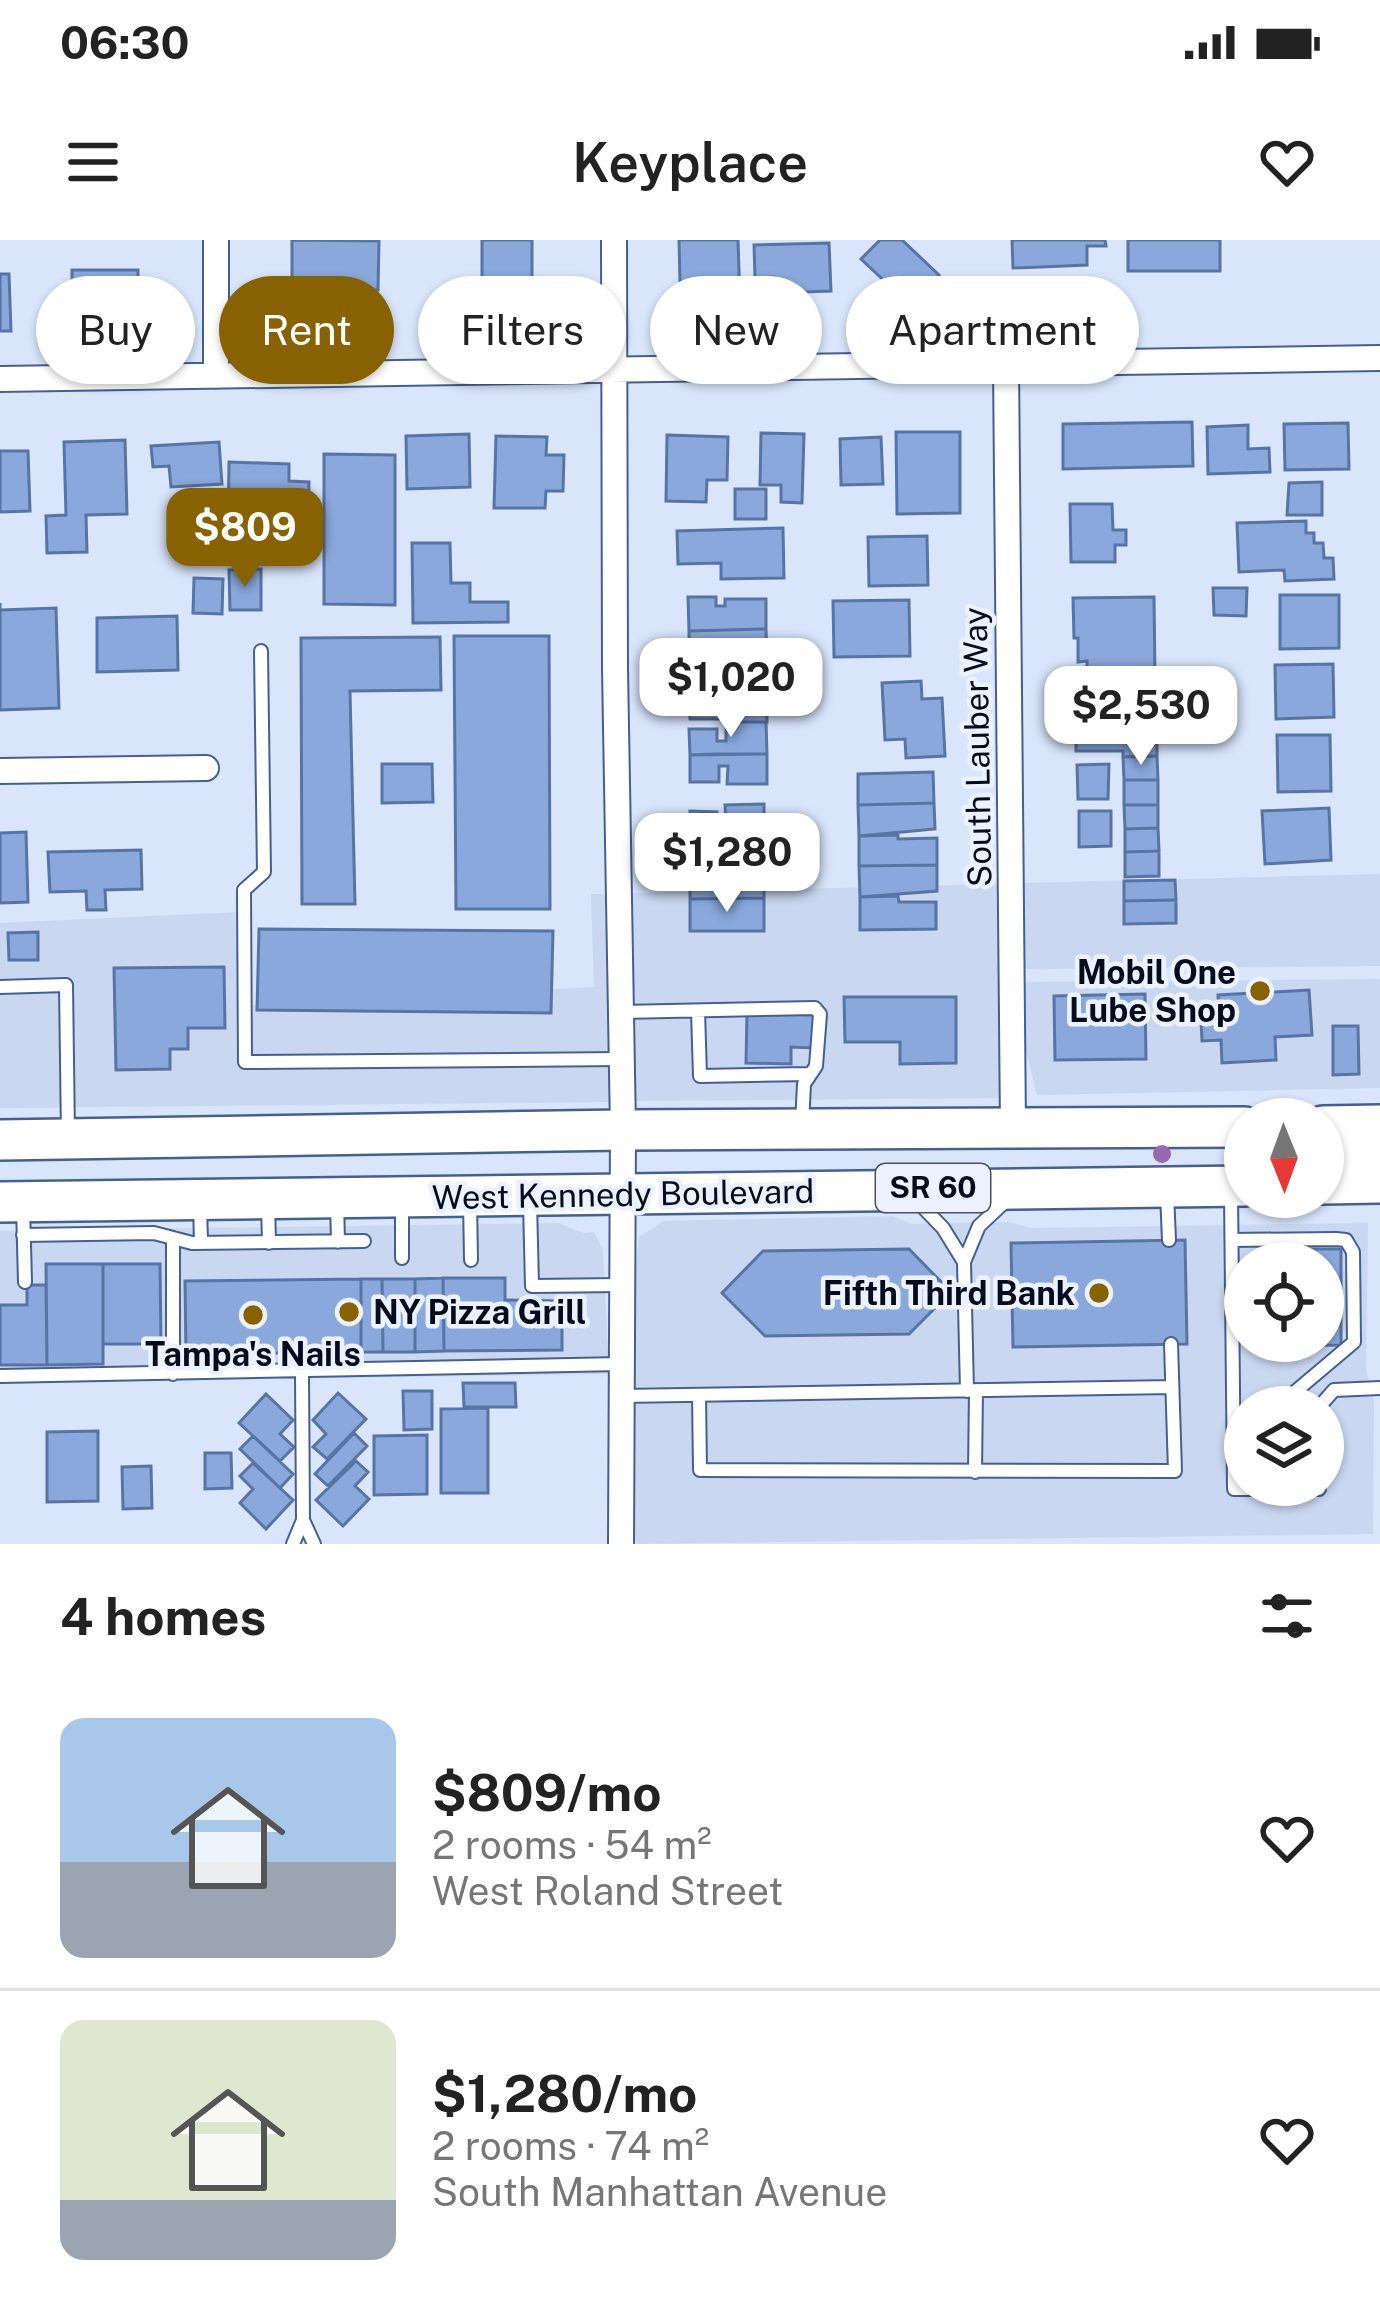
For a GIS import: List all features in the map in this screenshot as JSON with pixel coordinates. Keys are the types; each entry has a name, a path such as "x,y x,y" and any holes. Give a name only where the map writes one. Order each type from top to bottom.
{"main road":[{"path":"1344,1126 1380,1125"},
{"name":"West Kennedy Boulevard","path":"0,1140 1224,1126"},
{"path":"1344,1156 1380,1155"},
{"name":"West Kennedy Boulevard","path":"15,1213 93,1218 200,1200 1219,1182"},
{"path":"1344,1184 1380,1183"}],"street":[{"path":"215,240 216,376"},
{"path":"614,240 614,276"},
{"path":"1139,363 1380,358"},
{"path":"626,370 846,367"},
{"path":"0,380 418,373"},
{"path":"614,384 623,1130 621,1544"},
{"name":"South Lauber Way","path":"1006,384 1013,1129"},
{"path":"0,771 206,768"}],"lane":[{"path":"261,651 264,872 244,890 245,1062 622,1059"},
{"path":"0,987 65,986 68,1139"},
{"path":"620,1012 814,1008 820,1014 816,1066 804,1084 802,1129"},
{"path":"698,1011 700,1076 810,1074"},
{"path":"1169,1240 1219,1182"},
{"path":"1219,1182 1232,1240 1233,1386"},
{"path":"975,1472 964,1262 979,1226 1022,1186"},
{"path":"905,1189 943,1228 964,1262"},
{"path":"470,1197 471,1260"},
{"path":"530,1197 532,1286 620,1285"},
{"path":"401,1198 403,1258"},
{"path":"337,1199 338,1242"},
{"path":"200,1200 201,1243"},
{"path":"268,1200 269,1243"},
{"path":"15,1213 25,1282"},
{"path":"93,1218 201,1243 364,1241"},
{"path":"173,1238 173,1374"},
{"path":"1232,1240 1336,1238 1346,1240 1353,1252 1354,1342 1301,1386"},
{"path":"699,1395 700,1470 1175,1471 1171,1344"},
{"path":"0,1376 621,1364"},
{"path":"293,1544 303,1520 302,1372"},
{"path":"621,1396 1172,1387"},
{"path":"1344,1390 1380,1388"},
{"path":"303,1520 314,1544"}],"shaded area":[{"path":"1380,874 1380,966 1025,969 1024,883"},
{"path":"998,884 1000,1098 636,1101 631,893"},
{"path":"591,894 605,894 609,1102 0,1108 0,923 238,912 241,1006 594,987"},
{"path":"1380,979 1380,1088 1037,1095 1023,1039 1021,982"},
{"path":"893,1216 912,1224 1010,1222 1032,1228 1368,1223 1366,1369 1374,1403 1373,1534 637,1544 633,1533 631,1312 639,1237 663,1221"},
{"path":"558,1223 594,1232 603,1250 609,1374 0,1383 0,1231"}],"building":[{"path":"292,240 379,241 378,276 292,276"},
{"path":"482,240 532,240 532,276 482,276"},
{"path":"679,240 738,240 739,276 680,276"},
{"path":"880,240 902,240 939,275 879,276 861,259"},
{"path":"1012,240 1105,240 1106,246 1087,246 1087,265 1013,268"},
{"path":"1128,240 1220,240 1220,271 1128,271"},
{"path":"829,243 831,291 822,291 822,276 755,276 754,245"},
{"path":"72,270 138,270 138,276 72,276"},
{"path":"0,274 9,274 11,331 0,331"},
{"path":"1192,422 1193,466 1063,469 1063,424"},
{"path":"1348,423 1349,469 1285,470 1284,424"},
{"path":"1248,425 1248,449 1269,448 1270,472 1208,474 1207,427"},
{"path":"896,432 960,432 960,513 897,514"},
{"path":"761,433 804,434 802,503 781,502 781,485 760,485"},
{"path":"469,434 470,487 407,489 406,436"},
{"path":"667,435 728,437 727,480 707,480 706,502 666,501"},
{"path":"496,436 547,437 546,455 564,455 563,491 546,491 545,508 494,508"},
{"path":"881,437 883,484 841,485 840,439"},
{"path":"125,440 127,514 86,515 87,552 47,553 46,516 66,515 64,442"},
{"path":"219,442 222,484 171,487 169,466 153,467 151,446"},
{"path":"0,451 28,451 30,511 0,512"},
{"path":"324,454 395,455 395,605 324,604"},
{"path":"229,462 289,464 289,481 309,482 308,535 228,533"},
{"path":"1322,482 1322,515 1287,515 1289,483"},
{"path":"735,489 766,489 766,519 735,519"},
{"path":"1070,504 1112,504 1113,530 1126,530 1126,545 1115,545 1115,562 1071,562"},
{"path":"1306,521 1306,533 1314,533 1314,543 1323,543 1324,558 1333,558 1334,579 1285,581 1284,570 1239,572 1237,523"},
{"path":"783,528 784,578 721,579 721,563 678,564 677,531"},
{"path":"927,536 928,585 869,586 868,537"},
{"path":"412,543 450,543 451,583 470,583 470,602 508,602 508,622 413,623"},
{"path":"261,569 261,610 230,610 229,570"},
{"path":"194,578 223,579 222,614 193,613"},
{"path":"1213,588 1247,588 1246,616 1214,615"},
{"path":"1280,595 1339,595 1339,648 1280,649"},
{"path":"688,597 716,597 716,606 725,606 725,599 766,599 766,629 689,631"},
{"path":"1154,597 1155,677 1087,678 1087,661 1078,662 1073,598"},
{"path":"909,600 910,656 834,657 833,601"},
{"path":"56,608 59,708 0,710 0,610"},
{"path":"177,616 178,670 97,672 97,618"},
{"path":"766,629 767,659 725,660 725,649 717,649 717,658 689,658 689,631"},
{"path":"454,636 549,636 550,909 456,909"},
{"path":"440,637 441,690 350,691 355,904 302,904 301,638"},
{"path":"767,659 767,691 689,692 689,663 718,663 718,681 725,681 725,660"},
{"path":"1333,664 1334,717 1276,719 1275,665"},
{"path":"921,681 922,699 942,698 945,756 906,758 905,739 885,740 882,683"},
{"path":"767,691 767,722 726,722 725,705 719,705 719,719 690,719 689,692"},
{"path":"1156,708 1157,734 1076,734 1076,718 1123,718 1123,709"},
{"path":"726,722 766,722 767,754 690,755 689,729 717,729 717,741 726,741"},
{"path":"1076,734 1157,734 1157,756 1076,751"},
{"path":"1277,735 1330,735 1331,791 1278,792"},
{"path":"767,754 767,784 727,784 728,766 719,766 719,782 690,782 690,755"},
{"path":"1157,756 1158,780 1124,780 1123,757"},
{"path":"382,764 432,764 433,802 382,803"},
{"path":"1109,764 1108,799 1078,799 1077,765"},
{"path":"933,772 934,803 858,805 858,774"},
{"path":"1124,780 1158,780 1158,805 1124,805"},
{"path":"934,803 935,829 859,836 858,805"},
{"path":"764,804 764,836 690,838 690,811 717,812 716,823 726,823 725,805"},
{"path":"1124,805 1158,805 1158,828 1125,829"},
{"path":"1329,808 1331,860 1265,864 1262,811"},
{"path":"1079,811 1111,811 1111,846 1079,847"},
{"path":"1158,828 1159,851 1125,852 1125,829"},
{"path":"26,832 28,902 0,903 0,833"},
{"path":"898,835 898,839 937,838 937,865 859,866 859,836"},
{"path":"764,836 764,868 727,868 727,847 719,847 719,862 691,862 690,838"},
{"path":"141,850 142,889 105,890 106,910 87,910 86,891 50,892 48,852"},
{"path":"1159,851 1159,876 1125,877 1125,852"},
{"path":"937,865 937,891 860,897 859,866"},
{"path":"727,868 764,868 764,898 690,899 690,873 718,872 718,886 727,886"},
{"path":"1175,880 1176,900 1124,901 1124,881"},
{"path":"898,896 899,902 936,902 936,929 860,930 860,897"},
{"path":"764,898 764,931 690,931 690,899"},
{"path":"1176,900 1176,923 1124,924 1124,901"},
{"path":"259,929 553,931 551,1013 257,1010"},
{"path":"38,932 38,960 9,960 8,933"},
{"path":"224,967 225,1028 188,1028 188,1049 170,1049 170,1069 116,1070 114,968"},
{"path":"1309,990 1312,1035 1275,1037 1276,1060 1222,1063 1221,1040 1202,1041 1201,1019 1219,1018 1218,995"},
{"path":"1145,994 1146,1059 1055,1060 1054,996"},
{"path":"844,997 956,997 956,1063 900,1064 900,1042 845,1042"},
{"path":"747,1013 814,1015 814,1048 791,1047 791,1064 746,1063"},
{"path":"1333,1026 1358,1026 1359,1074 1333,1075"},
{"name":"Fifth Third Bank","path":"1185,1240 1187,1344 1013,1347 1011,1243"},
{"path":"909,1249 951,1292 909,1334 765,1336 722,1293 763,1251"},
{"path":"46,1264 103,1264 103,1364 47,1365"},
{"path":"103,1264 160,1264 161,1344 103,1344"},
{"path":"443,1278 505,1278 505,1300 562,1301 562,1350 444,1351"},
{"path":"443,1278 444,1351 415,1352 415,1279"},
{"path":"361,1279 361,1352 186,1354 185,1281"},
{"path":"361,1279 382,1279 383,1352 361,1352"},
{"path":"382,1279 415,1279 415,1352 383,1352"},
{"path":"27,1285 46,1285 47,1365 0,1365 0,1305 27,1305"},
{"path":"463,1383 515,1383 516,1407 464,1407"},
{"path":"403,1391 432,1391 432,1429 404,1430"},
{"path":"338,1393 366,1419 327,1459 313,1447 326,1434 313,1420"},
{"path":"266,1394 293,1420 280,1434 294,1447 280,1461 239,1423"},
{"path":"488,1408 488,1493 441,1493 441,1409"},
{"path":"98,1431 98,1501 47,1502 47,1432"},
{"path":"354,1433 367,1446 328,1486 315,1474"},
{"path":"427,1435 427,1494 374,1495 374,1436"},
{"path":"253,1436 293,1474 280,1488 240,1449"},
{"path":"205,1453 231,1453 232,1488 205,1489"},
{"path":"356,1461 368,1472 355,1486 369,1499 343,1526 316,1500"},
{"path":"253,1463 293,1500 266,1529 240,1503 253,1489 240,1476"},
{"path":"151,1466 152,1508 123,1509 122,1467"}],"place":[{"name":"Mobil One Lube Shop","path":"1260,991"},
{"name":"Fifth Third Bank","path":"1099,1293"},
{"name":"NY Pizza Grill","path":"349,1312"},
{"name":"Tampa's Nails","path":"253,1315"}]}
